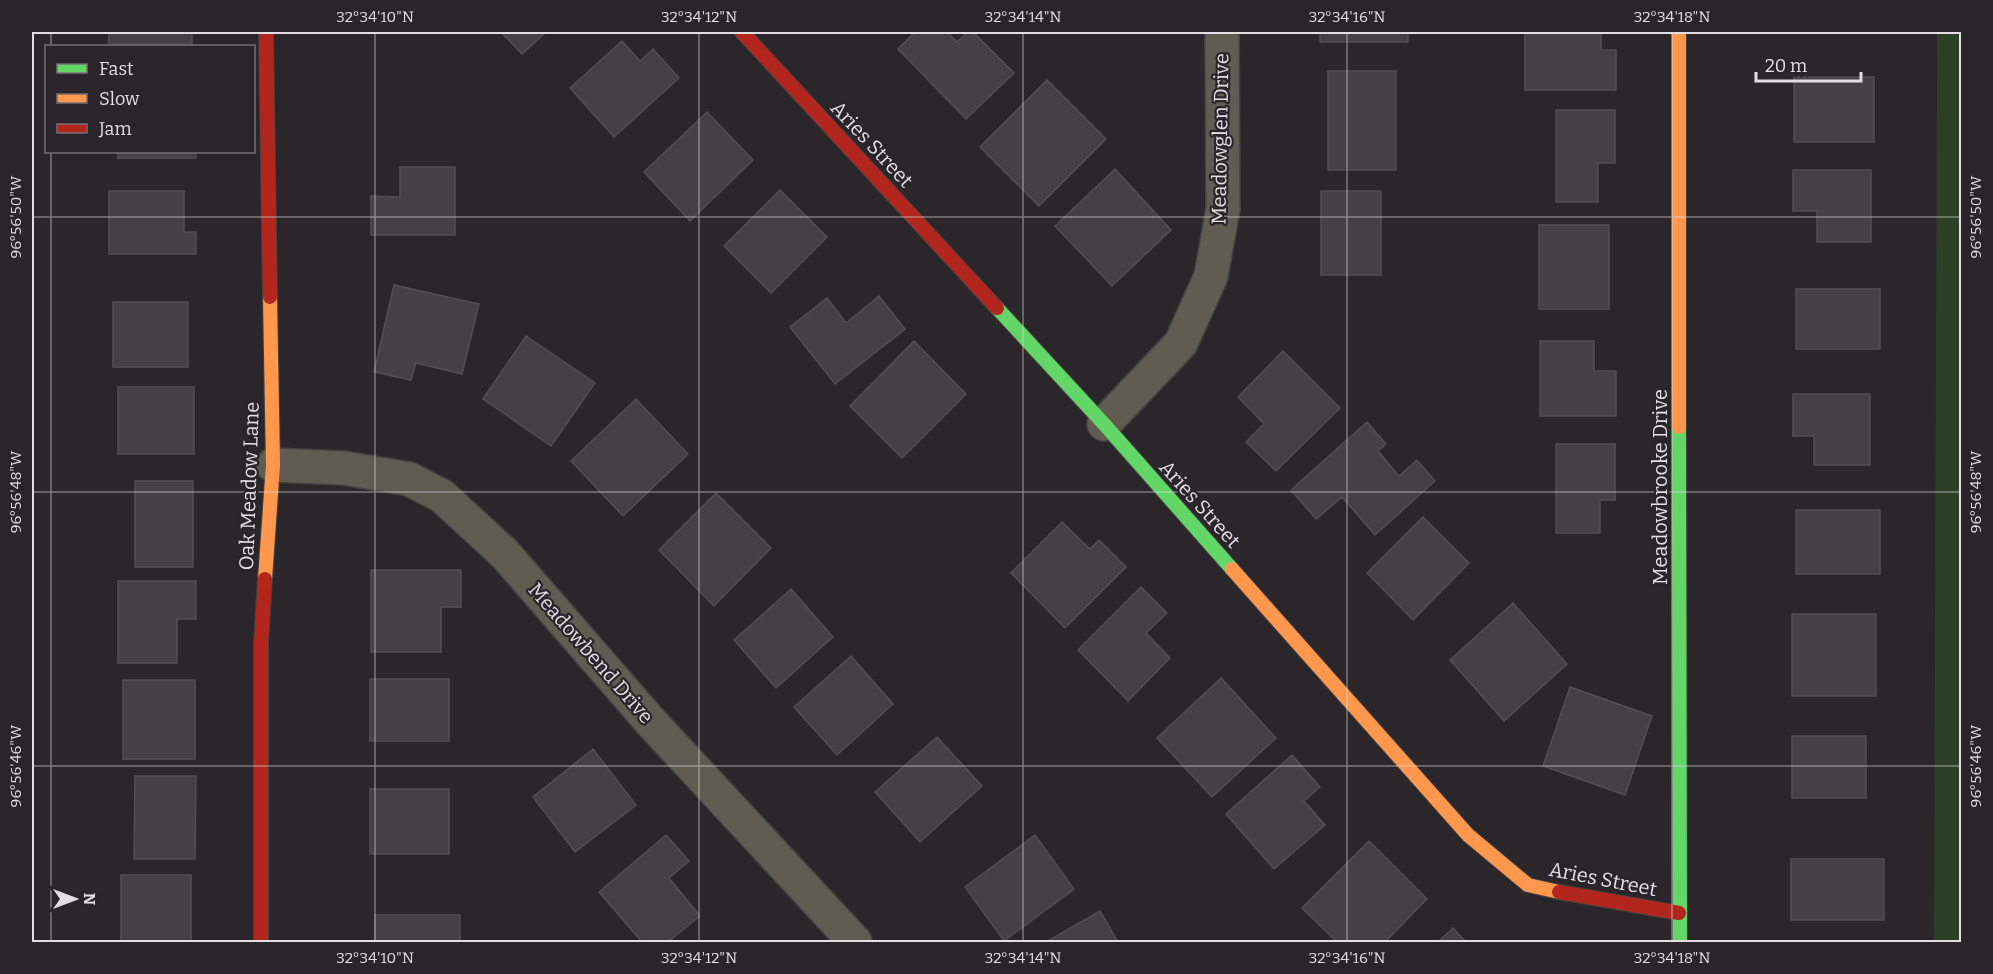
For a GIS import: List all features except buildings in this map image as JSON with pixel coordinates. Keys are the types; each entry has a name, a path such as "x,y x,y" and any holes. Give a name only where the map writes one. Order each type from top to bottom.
{"street":[{"name":"Oak Meadow Lane","path":"261,942 261,643 273,465 266,32"},
{"name":"Aries Street","path":"742,32 1104,424 1468,835 1528,885 1591,899 1679,913"},
{"name":"Meadowglen Drive","path":"1104,424 1180,343 1211,276 1223,209 1222,32"},
{"name":"Meadowbrooke Drive","path":"1679,32 1680,942"},
{"name":"Meadowbend Drive","path":"273,465 344,468 387,475 408,479 442,495 505,554 836,935"}],"green space":[{"path":"1937,32 1962,32 1961,942 1934,942"}],"traffic: fast":[{"path":"997,308 1104,424 1232,569"},
{"path":"1679,427 1680,942"}],"traffic: slow":[{"path":"1679,32 1679,427"},
{"path":"265,579 273,465 270,297"},
{"path":"1232,569 1468,835 1528,885 1559,892"}],"traffic: jam":[{"path":"266,32 270,297"},
{"path":"742,32 997,308"},
{"path":"261,942 261,643 265,579"},
{"path":"1559,892 1679,913"}]}
